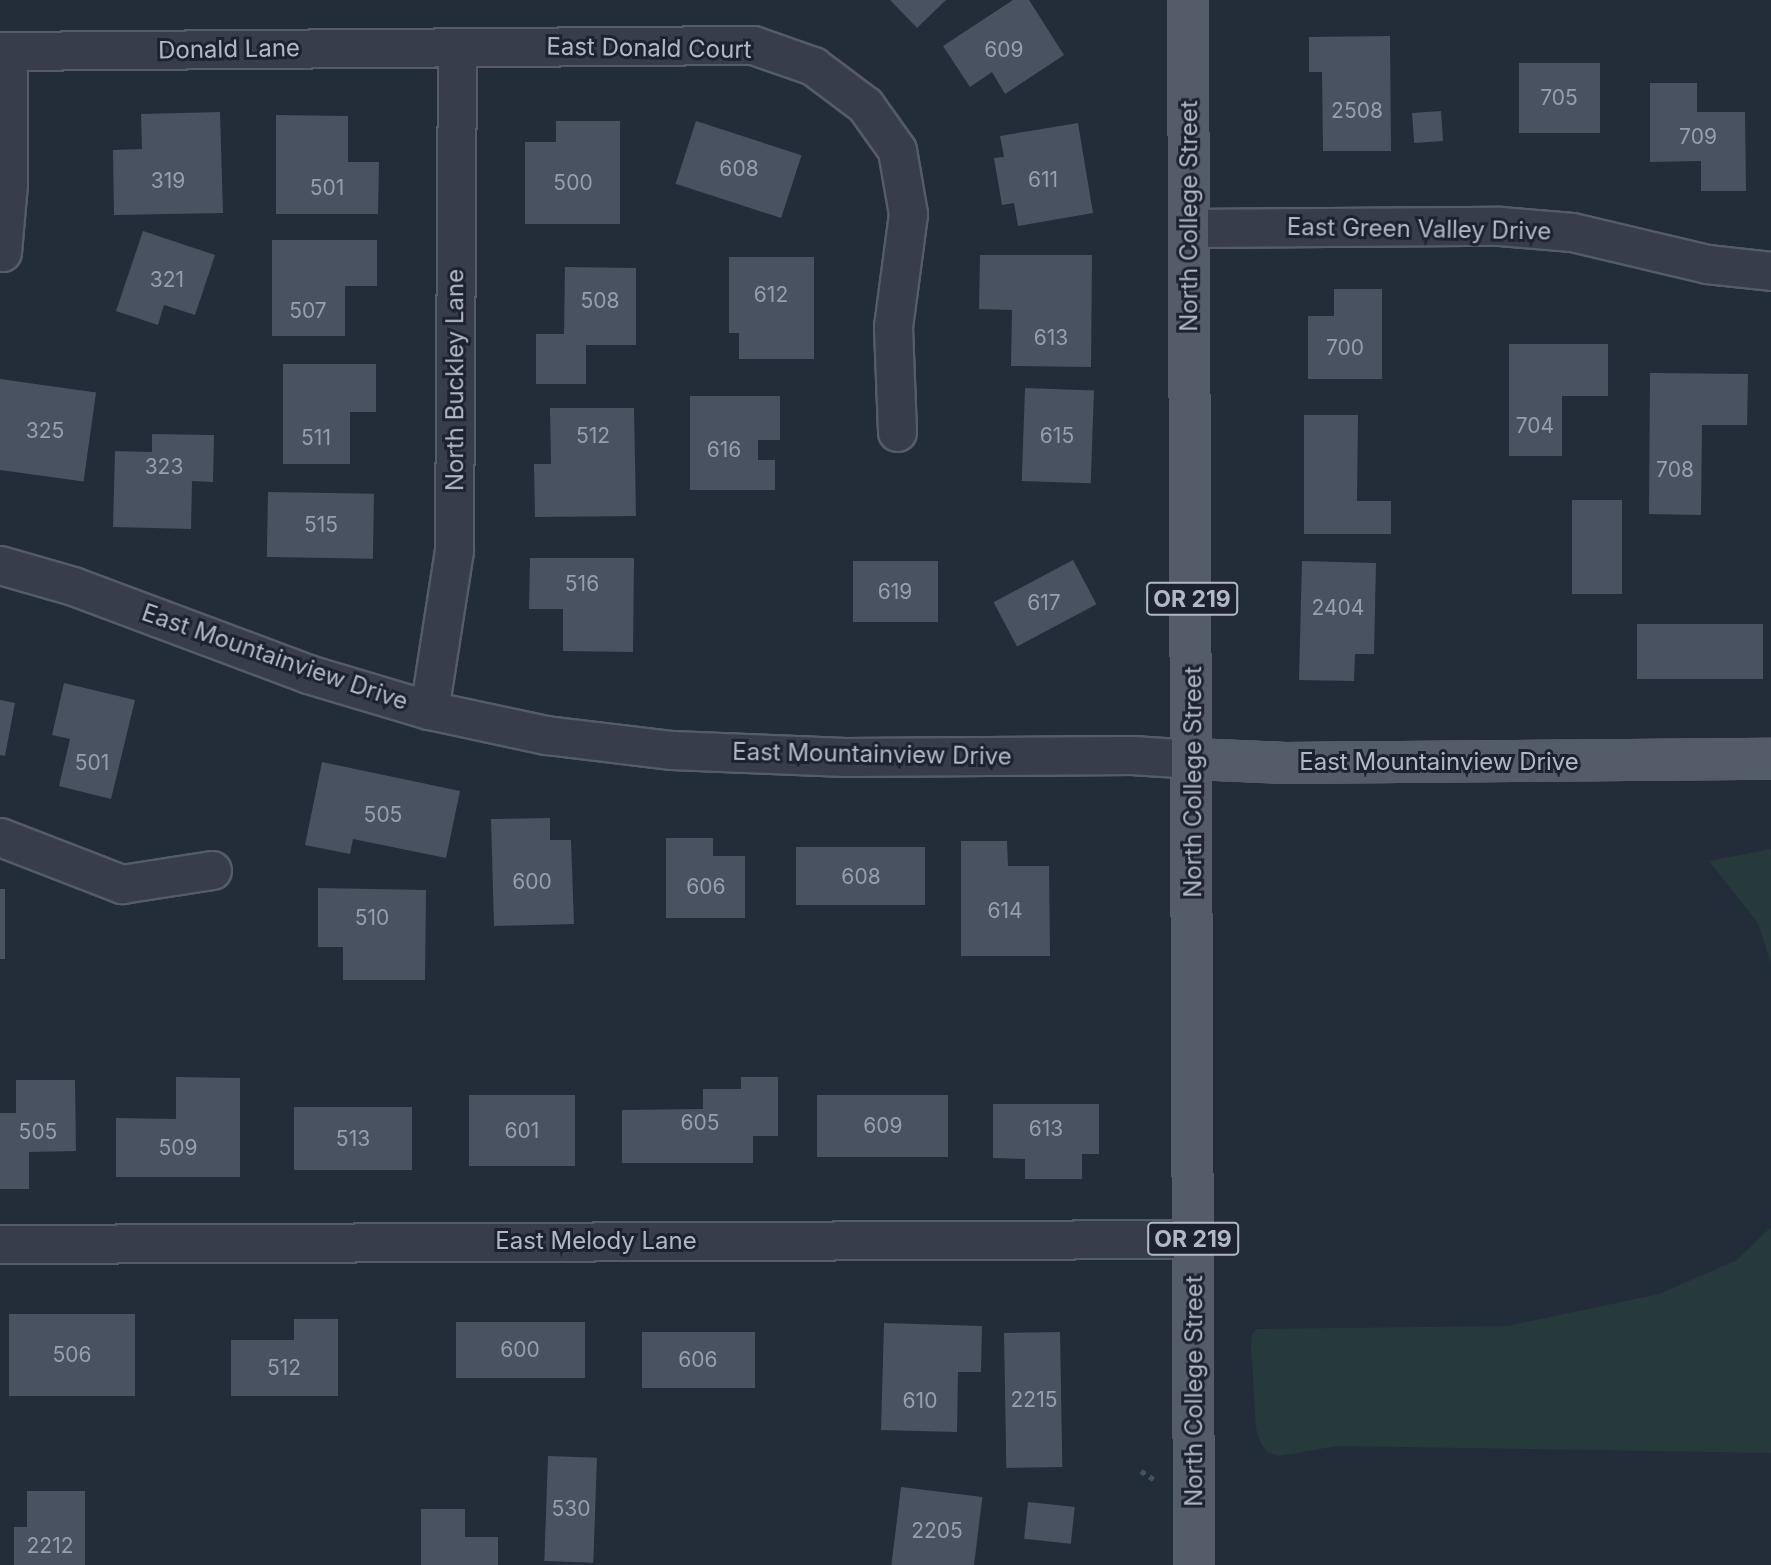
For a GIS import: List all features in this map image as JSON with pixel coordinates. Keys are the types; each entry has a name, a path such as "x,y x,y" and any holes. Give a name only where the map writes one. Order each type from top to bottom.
{"main road":[{"name":"North College Street","path":"1188,0 1194,1565"},
{"name":"East Mountainview Drive","path":"1193,758 1286,763 1771,760"}],"street":[{"name":"East Donald Court","path":"457,47 753,45 813,66 865,105 897,150 908,214 893,327 897,432"},
{"name":"Donald Lane","path":"4,51 457,47"},
{"name":"North Buckley Lane","path":"429,710 454,551 457,47"},
{"path":"2,252 8,184 4,51"},
{"name":"East Green Valley Drive","path":"1189,228 1512,227 1572,232 1707,264 1771,271"},
{"name":"East Mountainview Drive","path":"0,565 73,586 308,674 429,710 547,735 672,750 845,757 1132,755 1193,758"},
{"path":"0,837 122,884 212,870"},
{"name":"East Melody Lane","path":"0,1244 1193,1239"}],"shaded area":[{"path":"1771,849 1771,964 1758,923 1709,861"},
{"path":"1771,1227 1771,1453 1338,1446 1279,1456 1267,1452 1261,1444 1256,1429 1251,1346 1252,1334 1257,1329 1507,1326 1659,1294 1737,1260"}],"building":[{"path":"890,0 946,0 917,28"},
{"path":"1013,0 1029,0 1064,55 1005,94 992,72 970,87 943,46"},
{"path":"1390,36 1391,151 1323,151 1322,72 1309,72 1309,37"},
{"path":"1519,63 1600,63 1600,133 1519,133"},
{"path":"1650,83 1697,83 1697,112 1745,112 1746,191 1701,191 1701,161 1650,162"},
{"path":"1441,111 1443,141 1414,143 1412,113"},
{"path":"220,112 223,213 114,215 113,150 142,149 141,114"},
{"path":"276,115 348,116 348,162 379,162 378,214 276,214"},
{"path":"556,121 620,121 620,224 525,224 525,142 556,142"},
{"path":"696,121 802,155 781,218 676,184"},
{"path":"1078,123 1093,213 1018,226 1014,203 1002,205 994,158 1004,157 1000,136"},
{"path":"143,231 215,255 195,315 164,305 158,325 116,311"},
{"path":"272,240 377,240 377,286 345,286 345,336 272,336"},
{"path":"980,255 1092,255 1091,367 1011,366 1012,310 979,309"},
{"path":"729,257 814,257 814,359 739,359 739,333 729,333"},
{"path":"565,267 636,268 636,345 586,345 586,384 536,384 536,334 564,334"},
{"path":"1334,289 1382,289 1382,379 1308,379 1308,316 1334,316"},
{"path":"1509,344 1608,344 1608,396 1562,396 1562,456 1509,456"},
{"path":"283,364 376,364 376,412 350,412 350,464 283,464"},
{"path":"1650,373 1748,374 1747,425 1702,425 1701,515 1649,514"},
{"path":"0,379 96,392 84,482 0,470"},
{"path":"1025,388 1094,390 1091,483 1022,481"},
{"path":"690,396 780,396 780,440 758,440 758,460 775,460 775,490 690,490"},
{"path":"550,408 634,408 636,516 535,517 534,464 551,464"},
{"path":"1304,415 1358,415 1357,501 1391,501 1391,534 1304,534"},
{"path":"152,434 214,435 213,482 192,481 191,529 113,527 115,451 152,452"},
{"path":"268,492 374,494 373,559 267,557"},
{"path":"1572,500 1622,500 1622,594 1572,594"},
{"path":"530,558 634,558 633,652 563,651 563,609 529,609"},
{"path":"1073,560 1096,604 1017,646 994,602"},
{"path":"853,561 938,561 938,622 853,622"},
{"path":"1302,561 1376,563 1374,654 1355,654 1354,681 1299,680"},
{"path":"1637,624 1763,624 1763,679 1637,679"},
{"path":"64,683 135,700 111,799 59,786 70,739 52,735"},
{"path":"0,700 15,703 5,756 0,755"},
{"path":"322,762 460,791 446,858 353,839 350,854 305,845"},
{"path":"550,818 550,840 571,840 574,924 494,926 491,819"},
{"path":"666,838 713,838 713,856 745,856 745,918 666,918"},
{"path":"961,841 1007,841 1008,866 1049,866 1050,956 961,956"},
{"path":"796,847 925,847 925,905 796,905"},
{"path":"318,888 426,890 425,980 343,980 343,947 318,947"},
{"path":"0,889 5,889 5,959 0,959"},
{"path":"176,1077 240,1078 240,1177 116,1177 116,1118 176,1119"},
{"path":"741,1077 778,1077 778,1136 753,1136 753,1163 622,1163 622,1110 703,1109 703,1089 741,1089"},
{"path":"16,1080 75,1080 76,1151 29,1152 29,1189 0,1189 0,1113 16,1113"},
{"path":"469,1095 575,1095 575,1166 469,1166"},
{"path":"817,1095 948,1095 948,1157 817,1157"},
{"path":"993,1104 1099,1104 1099,1154 1082,1154 1082,1179 1025,1179 1025,1159 993,1158"},
{"path":"294,1107 412,1107 412,1170 294,1170"},
{"path":"9,1314 135,1314 135,1396 9,1396"},
{"path":"294,1319 338,1319 338,1396 231,1396 231,1340 294,1340"},
{"path":"456,1322 585,1322 585,1378 456,1378"},
{"path":"884,1323 982,1326 981,1372 958,1372 957,1432 881,1430"},
{"path":"642,1332 755,1332 755,1388 642,1388"},
{"path":"1060,1332 1062,1467 1006,1468 1004,1333"},
{"path":"548,1456 597,1458 593,1563 544,1561"},
{"path":"901,1487 982,1497 974,1565 891,1565"},
{"path":"27,1491 85,1491 85,1565 14,1565 14,1527 27,1527"},
{"path":"1028,1502 1075,1507 1071,1544 1024,1539"},
{"path":"421,1509 465,1509 465,1537 498,1537 498,1565 421,1565"}]}
